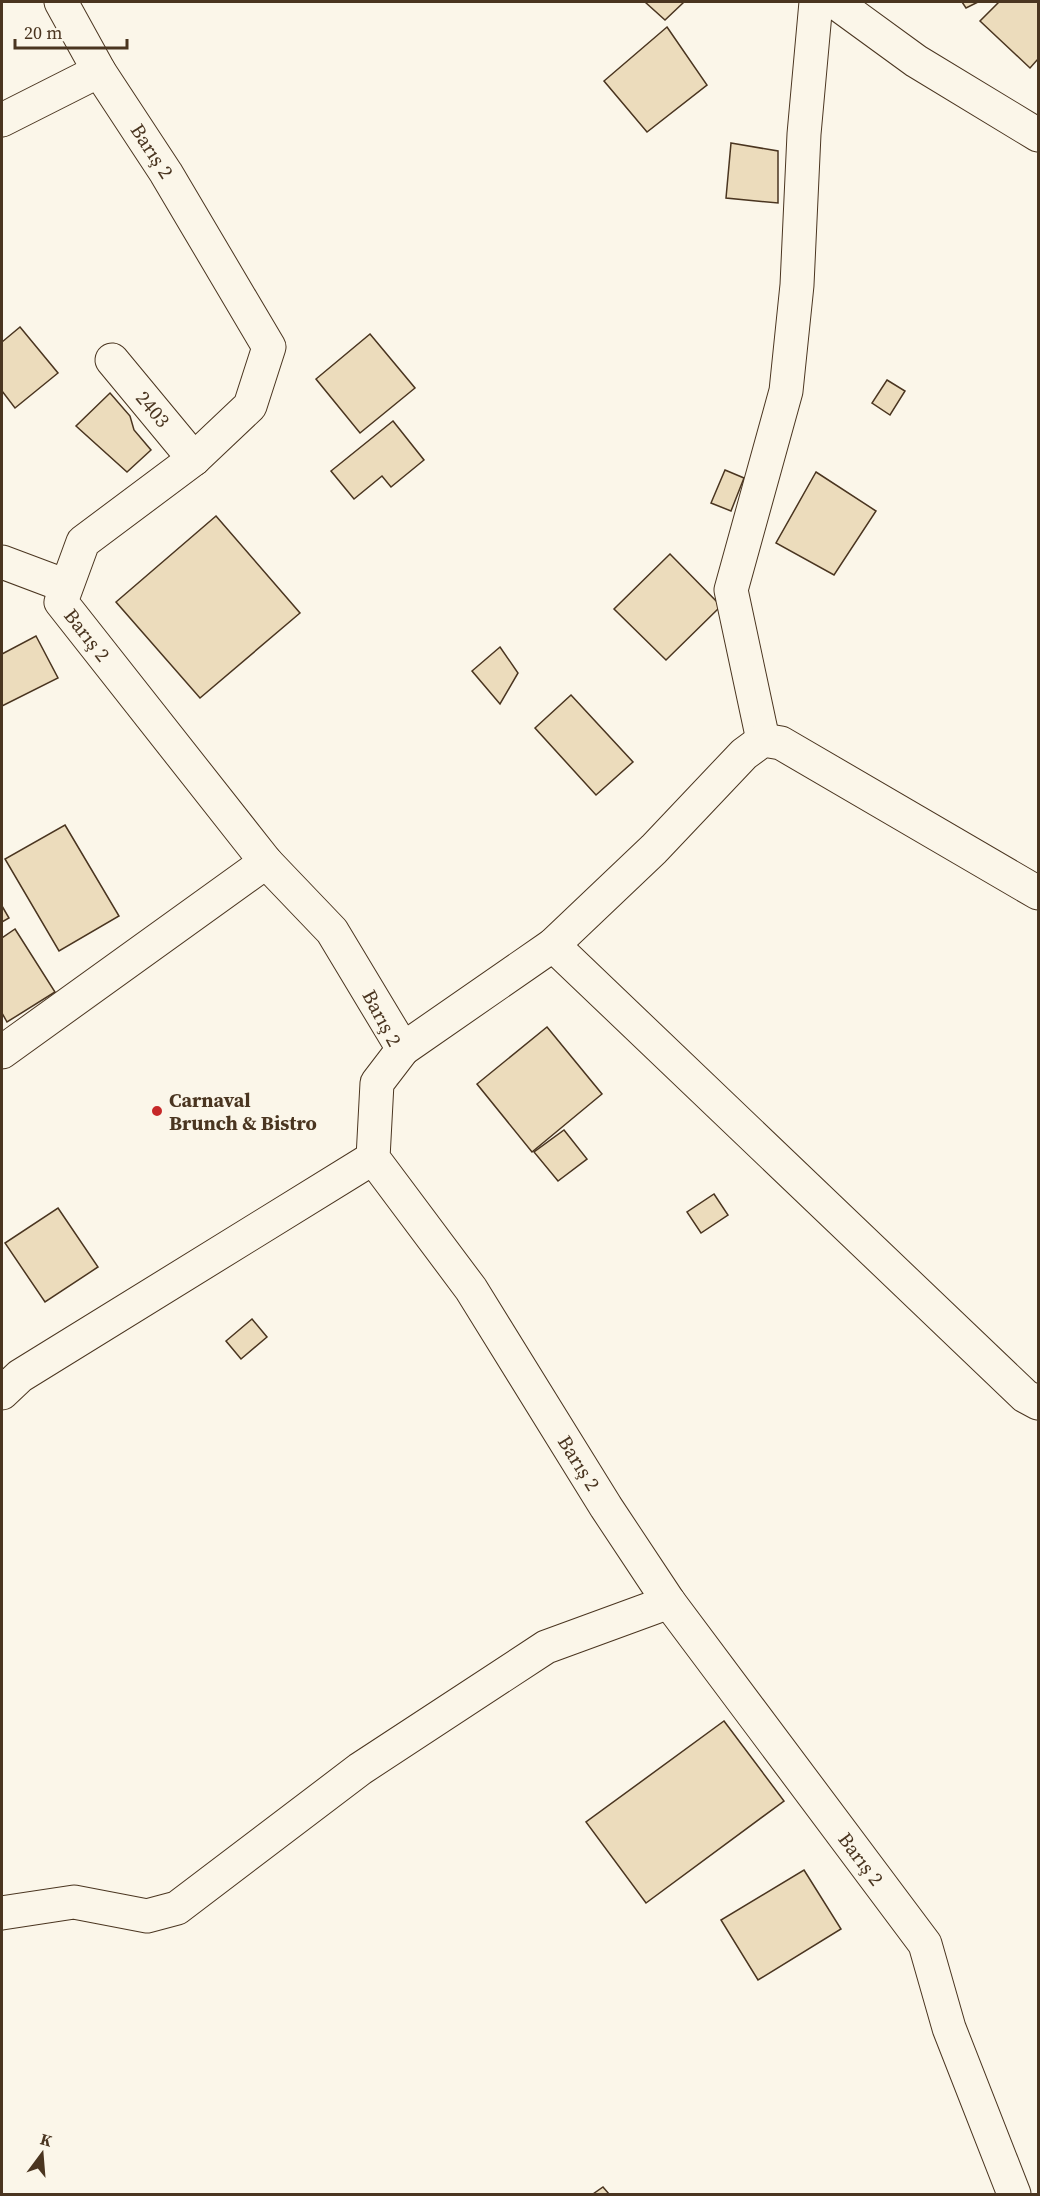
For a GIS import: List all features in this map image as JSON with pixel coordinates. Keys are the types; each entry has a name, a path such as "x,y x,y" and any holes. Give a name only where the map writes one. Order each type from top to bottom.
{"street":[{"name":"Barış 2","path":"61,2 99,71 166,172 269,347 250,406 194,459 83,542 61,602 266,862 332,931 403,1049 377,1083 373,1158 471,1289 606,1507 669,1602 925,1944 949,2028 1014,2194"},
{"path":"763,740 731,590 786,391 797,285 804,134 816,2"},
{"path":"835,2 916,61 1038,135"},
{"path":"2,120 99,71"},
{"name":"2403","path":"112,360 194,459"},
{"path":"2,562 66,586"},
{"path":"403,1049 553,945 654,849 744,754 763,740 781,743 1038,892"},
{"path":"2,1052 266,862"},
{"path":"553,945 1025,1396 1038,1403"},
{"path":"2,1393 20,1376 373,1158"},
{"path":"2,1913 74,1902 147,1916 177,1908 360,1769 546,1647 669,1602"}],"building":[{"path":"645,2 684,2 665,20"},
{"path":"962,2 978,2 966,8"},
{"path":"999,2 1038,2 1038,59 1030,68 980,21"},
{"path":"667,27 707,85 647,132 604,81"},
{"path":"731,143 778,151 778,203 726,198"},
{"path":"20,327 58,373 15,408 2,391 2,342"},
{"path":"370,334 415,388 360,433 316,379"},
{"path":"887,380 905,391 890,415 872,403"},
{"path":"110,393 130,416 134,430 151,450 127,472 76,426"},
{"path":"393,421 424,460 391,487 382,476 354,499 331,471"},
{"path":"725,470 744,478 731,511 711,503"},
{"path":"816,472 876,511 834,575 776,543"},
{"path":"216,516 300,613 200,698 116,602"},
{"path":"670,554 721,606 666,660 614,609"},
{"path":"36,636 58,678 2,706 2,654"},
{"path":"500,647 518,673 500,704 472,671"},
{"path":"571,695 633,762 596,795 535,728"},
{"path":"65,825 119,916 59,951 5,859"},
{"path":"2,906 9,918 2,922"},
{"path":"15,929 55,992 7,1022 2,1013 2,938"},
{"path":"547,1027 602,1094 532,1152 477,1084"},
{"path":"564,1130 587,1159 558,1181 534,1152"},
{"path":"714,1194 728,1215 701,1233 687,1212"},
{"path":"58,1208 98,1267 45,1302 5,1243"},
{"path":"252,1319 267,1337 241,1359 226,1341"},
{"path":"724,1721 784,1801 646,1903 586,1822"},
{"path":"804,1870 841,1929 758,1980 721,1920"},
{"path":"603,2187 609,2194 593,2194"}],"place":[{"name":"Carnaval Brunch & Bistro","path":"157,1111"}]}
